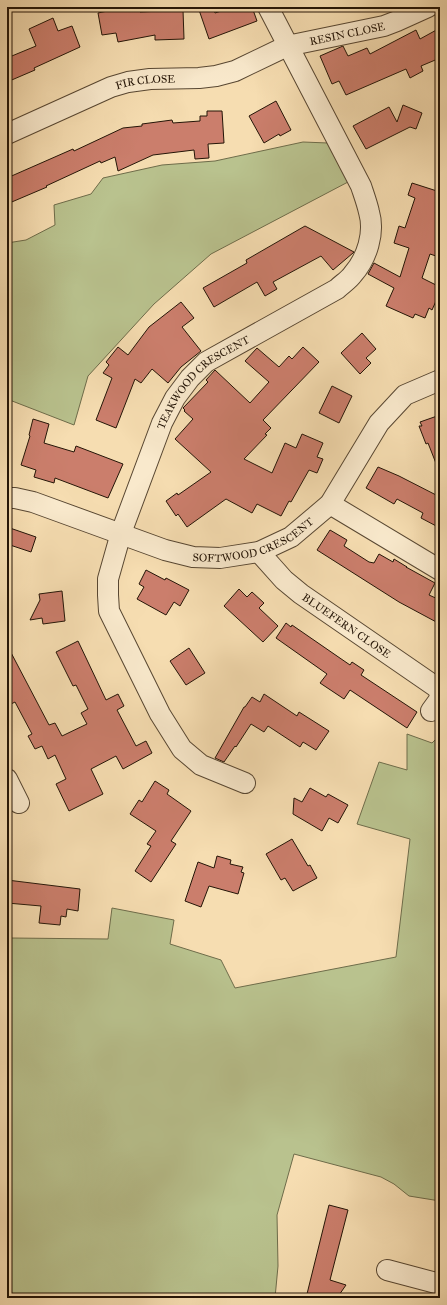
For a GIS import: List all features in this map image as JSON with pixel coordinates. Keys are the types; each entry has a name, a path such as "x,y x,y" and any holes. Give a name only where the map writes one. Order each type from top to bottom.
{"street":[{"name":"TEAKWOOD CRESCENT","path":"245,783 201,765 182,749 160,714 109,611 108,579 121,533 162,422 175,398 190,378 206,362 337,288 352,275 362,262 367,250 371,232 370,214 361,186 268,7"},
{"name":"RESIN CLOSE","path":"287,46 384,26 428,7"},
{"name":"FIR CLOSE","path":"7,134 111,87 128,82 150,79 199,78 228,73 287,46"},
{"name":"SOFTWOOD CRESCENT","path":"7,498 15,498 33,502 165,550 193,557 220,558 259,552 291,537 330,504 379,423 405,395 440,380"},
{"path":"330,504 440,570"},
{"name":"BLUEFERN CLOSE","path":"259,552 284,580 301,594 436,687 437,699"},
{"path":"7,779 19,803"},
{"path":"387,1270 440,1284"}],"green space":[{"path":"303,142 328,143 348,182 211,254 154,304 88,376 74,425 7,399 7,243 26,240 55,225 54,205 91,194 103,178 162,165 215,161"},
{"path":"407,734 432,743 440,735 440,1201 409,1196 394,1184 381,1177 294,1154 277,1215 278,1266 275,1298 7,1298 7,960 11,938 108,939 112,908 174,920 170,944 221,960 235,988 396,957 410,839 357,824 379,762 407,770"}],"building":[{"path":"111,7 139,7 140,12 183,10 184,39 155,40 155,35 118,42 116,33 102,35 98,13 112,10"},
{"path":"198,7 213,7 215,13 234,7 252,7 257,21 209,39"},
{"path":"53,18 58,31 72,26 80,47 34,68 35,70 7,82 7,58 36,46 29,29"},
{"path":"440,28 440,58 421,66 423,71 410,78 406,69 346,95 339,81 332,84 320,56 343,46 348,56 367,48 370,54 416,30 420,39"},
{"path":"276,101 291,130 280,136 279,134 264,143 249,116"},
{"path":"403,105 422,113 416,129 410,127 366,149 353,126 389,107 397,122"},
{"path":"207,111 222,111 224,143 208,144 209,158 195,159 194,150 153,155 118,171 115,157 101,163 100,161 46,186 47,187 7,204 7,178 73,149 74,151 123,128 172,120 173,123 200,121 200,116 207,116"},
{"path":"412,183 440,192 440,243 436,256 430,254 422,278 440,287 440,292 432,310 429,308 425,318 415,314 413,318 386,306 394,288 368,274 374,263 400,277 409,248 394,243 399,226 405,228 415,198 408,195"},
{"path":"305,226 354,252 333,270 321,256 273,282 277,289 265,296 257,282 214,307 203,288 247,263 246,260"},
{"path":"181,302 194,318 182,327 201,351 181,367 168,383 152,369 141,383 135,379 116,428 96,420 112,378 103,373 109,365 106,362 118,347 128,355 149,327"},
{"path":"362,333 376,349 366,358 371,363 360,374 341,353"},
{"path":"303,347 319,362 263,420 271,428 265,434 267,435 244,459 272,473 285,443 296,448 302,434 323,443 317,457 323,459 317,473 309,470 291,502 289,501 281,516 257,504 252,513 226,499 187,527 178,514 176,516 166,501 177,493 178,495 211,472 175,439 193,419 184,411 185,410 183,408 208,382 206,380 215,370 250,403 269,382 245,361 257,348 279,367 289,356 292,359"},
{"path":"332,386 352,396 339,423 319,413"},
{"path":"440,415 439,471 428,443 426,444 419,426 422,426 420,422"},
{"path":"33,419 49,424 44,443 74,452 76,446 123,464 108,498 55,478 54,483 34,477 36,470 21,465 30,436"},
{"path":"378,467 440,497 440,528 421,518 423,513 397,499 394,504 366,488"},
{"path":"7,527 36,537 31,552 7,544"},
{"path":"330,530 347,540 344,546 369,562 374,563 379,554 393,562 394,559 435,583 429,595 440,600 440,624 399,602 317,550"},
{"path":"146,570 189,590 180,606 174,602 166,615 137,599 144,587 139,584"},
{"path":"239,589 247,597 252,592 264,603 259,608 278,626 263,642 224,606"},
{"path":"62,591 65,621 43,624 42,618 30,620 40,600 39,594"},
{"path":"286,623 291,627 292,625 350,665 352,662 364,670 361,675 417,712 407,728 350,690 344,699 320,683 327,674 276,638"},
{"path":"78,641 106,700 118,694 124,706 117,710 136,746 146,741 152,753 123,769 116,756 91,769 103,794 69,811 56,784 66,779 55,755 48,759 42,746 35,749 28,736 32,734 15,702 7,706 7,645 49,725 55,723 62,736 87,724 81,713 88,709 76,685 73,686 56,652"},
{"path":"189,648 205,673 186,685 170,661"},
{"path":"264,694 297,716 299,712 329,731 316,750 303,742 300,747 268,726 264,732 251,724 224,762 215,758 244,707 252,697 260,702"},
{"path":"155,781 169,790 167,794 191,811 171,841 176,844 151,882 135,871 151,846 147,844 156,831 130,814 139,800 142,802"},
{"path":"310,788 326,797 328,794 348,805 338,823 329,818 322,831 293,814 294,798 302,802"},
{"path":"292,839 317,878 293,891 285,878 281,880 266,854"},
{"path":"217,856 231,860 230,864 243,867 241,872 244,873 238,894 209,886 201,907 185,901 198,862 214,868"},
{"path":"7,880 80,889 78,911 67,909 66,917 61,916 60,925 39,923 41,906 7,903"},
{"path":"329,1205 348,1210 330,1280 346,1285 337,1298 326,1295 326,1298 306,1298"}]}
